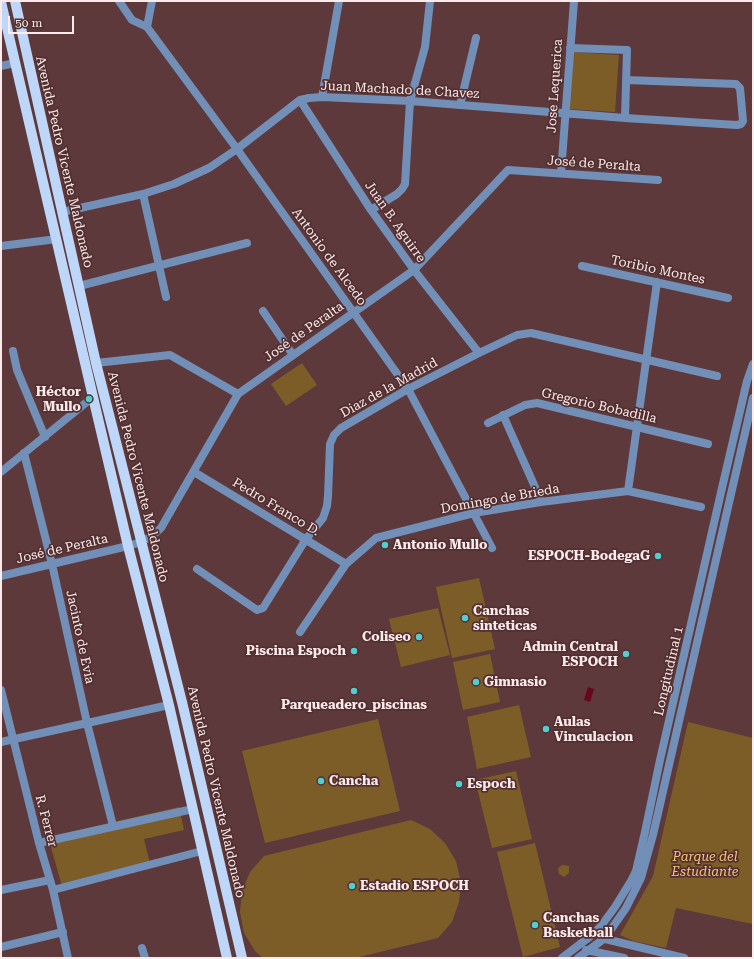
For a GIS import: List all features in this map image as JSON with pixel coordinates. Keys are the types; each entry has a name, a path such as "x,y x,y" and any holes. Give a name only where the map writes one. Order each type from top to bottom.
{"main road":[{"name":"Avenida Pedro Vicente Maldonado","path":"15,1 96,363 182,702 242,958"},
{"name":"Avenida Pedro Vicente Maldonado","path":"1,2 128,546 169,705 227,958"}],"street":[{"name":"Antonio de Alcedo","path":"119,1 132,20 147,27 237,149 408,389 492,548"},
{"path":"147,27 152,1"},
{"path":"322,97 339,1"},
{"path":"371,210 397,194 402,190 405,184 410,101 426,47 430,1"},
{"name":"Jose Lequerica","path":"561,173 574,1"},
{"path":"460,105 476,38"},
{"path":"570,48 627,50 625,118"},
{"path":"1,66 15,62"},
{"name":"Juan Machado de Chavez","path":"62,212 143,194 174,184 209,168 237,149 300,100 309,98 322,97 410,101 566,114 737,125 741,124 743,121 740,88 736,84 626,80"},
{"name":"Juan B. Aguirre","path":"300,100 371,210 414,270 478,353"},
{"name":"José de Peralta","path":"1,576 128,546 141,542 152,536 161,528 238,394 414,270 508,170 658,180"},
{"path":"143,194 166,297"},
{"path":"1,246 57,239"},
{"path":"79,286 247,243"},
{"name":"Toribio Montes","path":"582,266 728,298"},
{"path":"628,491 657,282"},
{"path":"263,311 293,355"},
{"name":"Diaz de la Madrid","path":"197,569 257,610 263,608 306,540 323,518 327,506 330,444 334,435 341,428 408,389 517,335 530,333 717,376"},
{"path":"13,351 17,370 45,437"},
{"path":"96,363 170,355 238,394"},
{"name":"Longitudinal 1","path":"562,958 592,935 615,907 636,871 646,832 660,760 727,465 747,381 753,364"},
{"path":"1,472 93,397"},
{"name":"Longitudinal 1","path":"578,958 604,938 626,908 641,878 703,618 753,398"},
{"name":"Gregorio Bobadilla","path":"488,423 525,405 537,403 708,444"},
{"path":"503,415 541,502"},
{"name":"Jacinto de Evia","path":"24,453 52,564 87,723 112,826"},
{"name":"Pedro Franco D.","path":"194,472 346,564"},
{"name":"Domingo de Brieda","path":"300,632 346,564 376,538 474,513 541,502 628,491 702,507"},
{"name":"R. Ferrer","path":"1,690 39,843 53,890 68,958"},
{"path":"1,742 169,705"},
{"path":"39,843 112,826 193,810"},
{"path":"53,890 202,851"},
{"path":"1,890 50,880"},
{"path":"1,947 63,932"},
{"path":"592,935 684,958"},
{"path":"142,948 145,958"},
{"path":"576,948 624,958"}],"green space":[{"path":"572,52 619,55 615,112 569,109"},
{"path":"302,363 317,385 286,406 271,384"},
{"name":"Canchas sinteticas","path":"479,578 495,649 452,658 436,587"},
{"name":"Coliseo","path":"438,608 450,655 401,667 389,619"},
{"name":"Gimnasio","path":"490,654 500,702 463,710 453,662"},
{"path":"519,705 531,757 477,769 467,717"},
{"name":"Cancha","path":"378,719 400,811 265,843 242,751"},
{"name":"Parque del Estudiante","path":"688,722 753,738 753,924 676,908 666,948 633,941 620,935 653,876"},
{"path":"516,771 532,839 492,848 475,780"},
{"path":"179,807 184,830 144,839 150,864 62,886 48,837"},
{"name":"Estadio ESPOCH","path":"411,820 430,829 445,843 456,861 461,882 459,902 452,922 438,938 355,958 263,958 255,951 244,933 240,912 242,891 250,872 264,856"},
{"path":"535,843 560,947 523,957 497,852"},
{"path":"562,865 569,866 569,873 564,877 559,874 558,868"}],"shaded area":[{"path":"588,687 594,689 590,702 584,700"}],"place":[{"name":"Héctor Mullo","path":"89,399"},
{"name":"Antonio Mullo","path":"385,545"},
{"name":"ESPOCH-BodegaG","path":"658,556"},
{"name":"Canchas sinteticas","path":"465,618"},
{"name":"Coliseo","path":"419,637"},
{"name":"Piscina Espoch","path":"354,651"},
{"name":"Admin Central ESPOCH","path":"626,654"},
{"name":"Gimnasio","path":"476,682"},
{"name":"Parqueadero_piscinas","path":"354,691"},
{"name":"Aulas Vinculacion","path":"546,729"},
{"name":"Cancha","path":"321,781"},
{"name":"Espoch","path":"459,784"},
{"name":"Estadio ESPOCH","path":"352,886"},
{"name":"Canchas Basketball","path":"535,925"}]}
